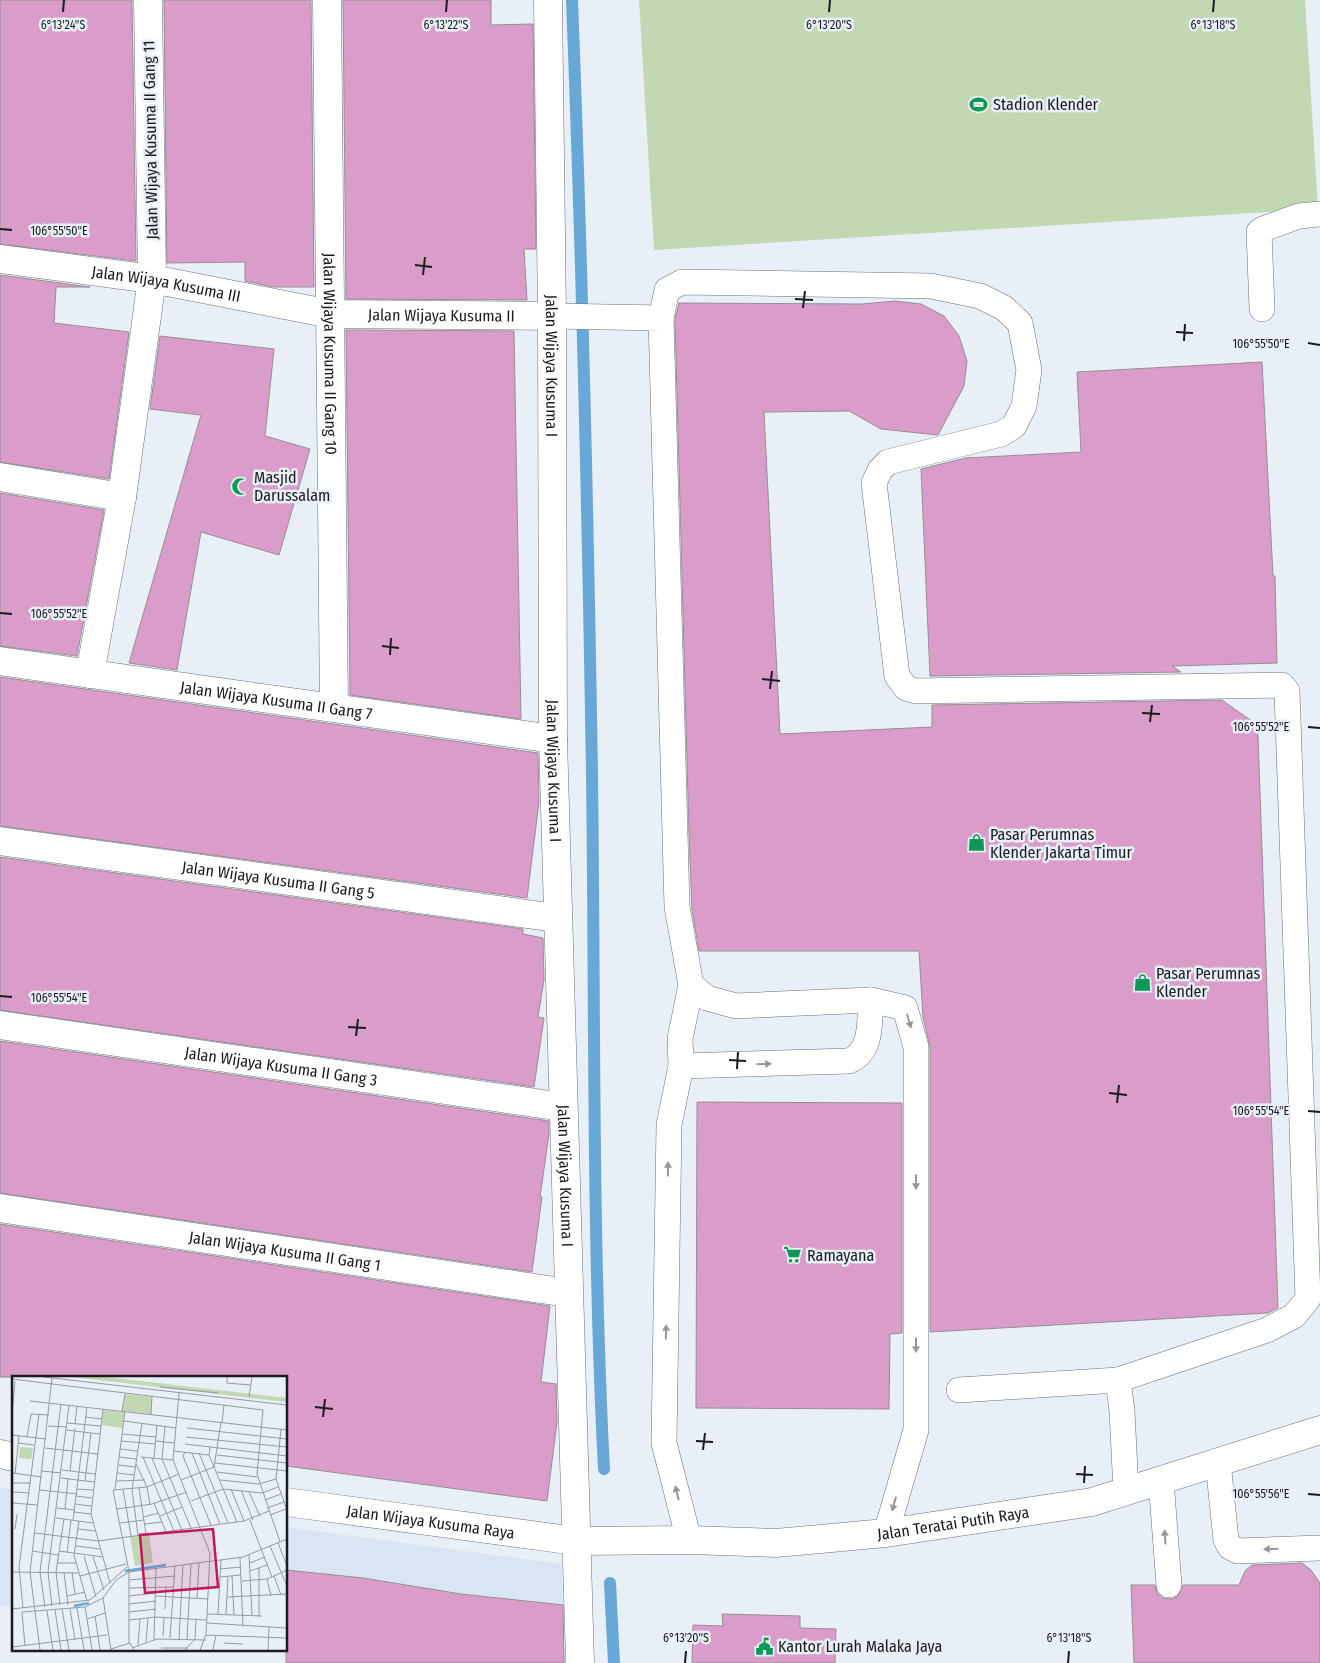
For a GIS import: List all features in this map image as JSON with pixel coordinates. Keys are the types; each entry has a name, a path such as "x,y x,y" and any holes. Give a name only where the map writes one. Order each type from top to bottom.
{"street":[{"name":"Jalan Wijaya Kusuma II Gang 11","path":"90,674 122,497 152,279 148,0"},
{"name":"Jalan Wijaya Kusuma II Gang 10","path":"327,0 334,708"},
{"name":"Jalan Wijaya Kusuma I","path":"548,0 562,316 553,739 556,918 580,1663"},
{"name":"Jalan Wijaya Kusuma III","path":"0,259 152,279 331,314"},
{"name":"Jalan Wijaya Kusuma II","path":"331,314 562,316"},
{"path":"0,477 122,497"},
{"name":"Jalan Wijaya Kusuma II Gang 7","path":"0,661 553,739"},
{"name":"Jalan Wijaya Kusuma II Gang 5","path":"0,841 556,918"},
{"name":"Jalan Wijaya Kusuma II Gang 3","path":"0,1025 562,1107"},
{"name":"Jalan Wijaya Kusuma II Gang 1","path":"0,1208 568,1293"},
{"name":"Jalan Teratai Putih Raya","path":"576,1541 689,1540 776,1543 886,1533 1092,1502 1320,1430"},
{"name":"Jalan Wijaya Kusuma Raya","path":"288,1502 576,1541"}],"lane":[{"path":"1262,309 1259,232 1299,216 1320,214"},
{"path":"689,1540 664,1442 669,1125 681,1066 680,1039 690,985 677,907 661,318 667,290 682,282 921,286 980,296 1004,308 1020,324 1029,370 1024,406 1014,426 1001,434 888,462 880,470 874,483 897,676 906,688 916,691 1282,685 1287,691 1290,700 1308,1299 1294,1316 1267,1330 1118,1380 959,1390"},
{"path":"562,316 661,318"},
{"path":"690,985 707,998 736,1006 871,1000 905,1008 916,1047 916,1430 886,1533"},
{"path":"681,1066 849,1061 859,1057 867,1046 871,1000"},
{"path":"1118,1380 1122,1412 1126,1491"},
{"path":"1218,1462 1226,1540 1230,1547 1238,1551 1320,1548"},
{"path":"1161,1480 1169,1585"}],"shaded area":[{"path":"0,1488 12,1490 12,1607 0,1605"},
{"path":"288,1527 562,1564 563,1663 423,1663 288,1644"}],"green space":[{"name":"Stadion Klender","path":"639,0 1305,0 1318,209 654,250"}],"building":[{"path":"0,0 132,0 136,261 0,244"},
{"path":"164,0 311,0 314,287 273,287 245,281 245,262 167,263"},
{"path":"343,0 491,0 491,25 533,24 536,249 524,249 527,300 346,299"},
{"path":"0,275 90,287 56,287 54,323 129,332 109,479 0,462"},
{"name":"Pasar Perumnas Klender Jakarta Timur","path":"895,301 921,304 944,316 959,336 967,361 964,386 938,435 881,429 849,411 764,412 780,734 932,727 932,705 1222,700 1253,722 1258,735 1278,1308 1268,1313 930,1332 930,1047 923,1017 919,951 699,951 692,910 689,833 675,319 679,303 862,304"},
{"path":"346,330 514,331 521,719 350,695"},
{"path":"160,336 274,349 265,436 310,449 279,555 201,532 177,670 129,663 201,415 150,409"},
{"path":"1262,362 1273,576 1275,576 1277,663 1172,666 1181,672 930,676 921,469 966,458 1081,452 1077,372"},
{"path":"0,493 104,510 77,656 0,646"},
{"path":"0,677 538,753 539,802 527,898 0,826"},
{"path":"0,857 523,929 523,934 543,938 544,980 538,1017 544,1018 534,1087 0,1010"},
{"path":"0,1041 549,1121 549,1134 540,1197 542,1197 532,1272 0,1193"},
{"name":"Ramayana","path":"697,1102 902,1103 902,1333 890,1334 889,1409 696,1408"},
{"path":"0,1224 550,1306 541,1382 556,1384 557,1422 547,1501 288,1466 288,1376 0,1377"},
{"path":"1302,1563 1311,1570 1320,1583 1320,1663 1134,1663 1131,1585 1155,1585 1157,1593 1163,1598 1171,1599 1177,1597 1183,1585 1239,1585 1245,1571 1252,1565"},
{"path":"288,1570 363,1578 461,1594 563,1605 564,1663 286,1663 286,1650 288,1650"},
{"name":"Kantor Lurah Malaka Jaya","path":"722,1614 800,1616 800,1628 836,1629 835,1663 692,1663 693,1625 723,1626"}],"waterway":[{"path":"572,0 587,484 597,1296 604,1469"},
{"path":"610,1583 614,1663"}],"place":[{"name":"Stadion Klender","path":"979,104"},
{"name":"Masjid Darussalam","path":"240,486"},
{"name":"Pasar Perumnas Klender Jakarta Timur","path":"976,843"},
{"name":"Pasar Perumnas Klender","path":"1142,982"},
{"name":"Ramayana","path":"793,1255"},
{"name":"Kantor Lurah Malaka Jaya","path":"764,1646"}]}
